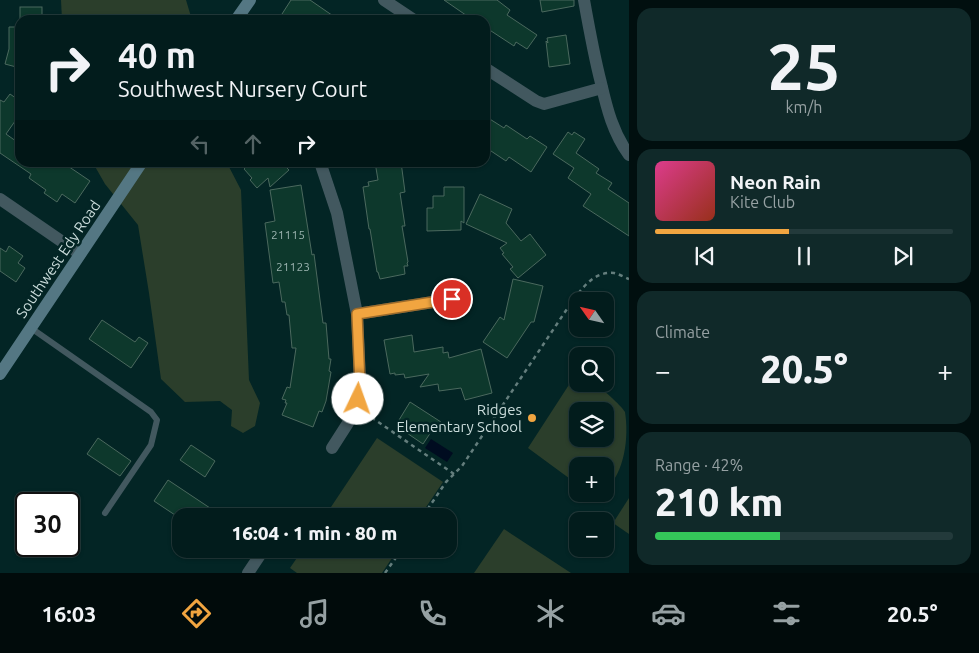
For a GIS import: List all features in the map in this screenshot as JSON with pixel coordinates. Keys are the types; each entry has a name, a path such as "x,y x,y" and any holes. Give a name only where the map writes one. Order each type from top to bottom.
{"main road":[{"path":"240,15 250,0"},
{"name":"Southwest Edy Road","path":"0,374 139,167"}],"street":[{"path":"384,0 406,15"},
{"path":"584,0 608,112 615,132 629,155"},
{"path":"490,71 536,102 544,104 602,88"},
{"path":"322,167 337,213 357,314 360,384 356,406 332,448"},
{"path":"0,199 80,254"},
{"path":"357,314 452,299"},
{"path":"251,572 259,558"}],"lane":[{"path":"31,328 142,404 157,420 151,445 105,513"}],"path":[{"path":"428,508 446,482 462,466 587,282 608,273 616,274 629,280"},
{"path":"356,406 454,474"},
{"path":"385,573 396,558"}],"green space":[{"path":"61,0 186,0 190,15 62,15"},
{"path":"95,167 229,167 241,190 249,380 260,403 255,426 243,433 231,426 232,410 220,401 185,402 161,379 138,225 105,184"},
{"path":"569,385 569,392 605,392 619,405 625,412 626,443 621,464 614,479 614,457 569,457 569,478 528,448"},
{"path":"377,438 443,482 425,508 330,508"},
{"path":"629,498 629,534 614,524"},
{"path":"504,529 571,573 474,573"},
{"path":"297,558 392,558 382,573 297,573 290,568"}],"water":[{"path":"431,439 453,453 447,462 425,448"}],"building":[{"path":"291,0 310,0 332,15 284,15 282,14"},
{"path":"444,0 497,0 510,10 507,15 537,35 527,49 516,42 514,46 490,30 490,15 466,15"},
{"path":"540,0 574,0 574,6 542,12"},
{"path":"20,7 42,7 42,15 20,15"},
{"path":"9,27 15,27 15,67 5,64 9,49"},
{"path":"566,35 570,64 549,67 547,38"},
{"path":"10,94 15,98 15,121 6,134 15,140 15,163 0,153 0,100 4,102"},
{"path":"490,119 504,128 506,125 527,139 530,136 547,147 531,172 509,157 506,161 490,150"},
{"path":"568,132 572,135 574,132 585,139 576,153 599,169 596,173 612,183 608,189 629,203 629,236 583,206 591,194 568,178 574,168 553,154"},
{"path":"21,167 69,167 90,181 75,203 62,194 57,202 44,193 46,190 29,178 31,174"},
{"path":"246,167 286,167 289,170 270,187 268,178 257,188 250,180 252,178 244,169"},
{"path":"376,167 402,167 405,192 400,193 405,226 402,226 408,262 408,266 404,266 405,274 380,279 369,229 363,187 369,186 368,182 378,180"},
{"path":"301,185 312,255 314,254 323,323 326,323 329,359 331,359 329,371 331,372 326,401 322,412 319,411 313,427 282,415 287,403 285,403 286,400 282,399 287,387 290,388 296,348 292,348 289,315 287,315 285,302 282,302 279,282 273,283 265,223 275,221 270,190"},
{"path":"444,187 464,187 464,223 461,221 461,230 427,231 427,208 433,208 433,196 444,196"},
{"path":"480,194 512,209 506,223 521,241 530,234 546,255 518,278 510,269 513,267 502,254 504,253 500,248 507,243 466,224"},
{"path":"9,246 23,256 18,263 25,268 16,282 0,271 0,248 6,252"},
{"path":"513,279 543,286 534,322 531,322 507,358 483,342 500,317 504,320"},
{"path":"102,320 135,342 139,337 148,343 131,368 89,339"},
{"path":"412,335 414,352 443,347 443,353 448,352 449,358 481,349 492,393 465,400 461,388 439,391 438,384 420,387 429,374 405,378 404,374 390,374 384,340"},
{"path":"410,402 441,422 423,444 398,427 402,421 399,420"},
{"path":"98,438 131,461 120,476 87,454"},
{"path":"191,445 215,461 205,477 180,460"},
{"path":"168,480 210,508 172,508 172,513 154,501"}],"place":[{"name":"Ridges Elementary School","path":"532,418"}],"route":[{"path":"358,399 360,384 357,314 452,299"}]}
